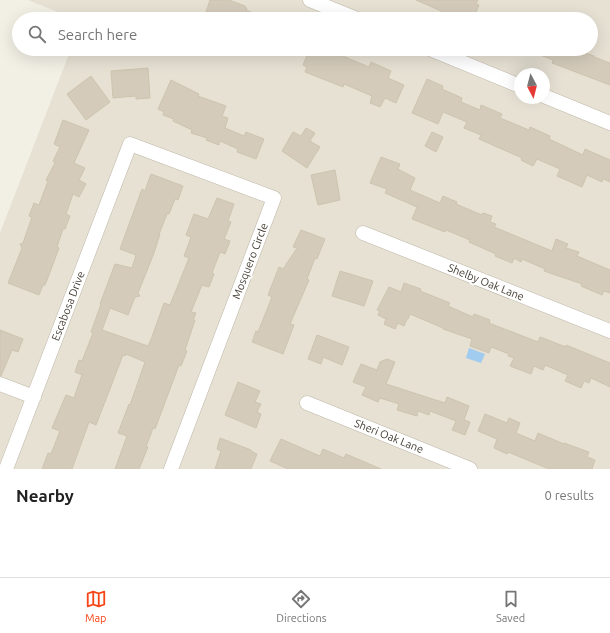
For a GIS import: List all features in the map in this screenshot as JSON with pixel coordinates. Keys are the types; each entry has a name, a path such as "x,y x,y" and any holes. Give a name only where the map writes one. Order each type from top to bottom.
{"street":[{"path":"310,0 340,12"},
{"path":"447,56 514,84"},
{"path":"550,98 610,123"},
{"name":"Escabosa Drive","path":"6,469 130,144"},
{"name":"Mosquero Circle","path":"130,144 274,198 171,469"},
{"name":"Shelby Oak Lane","path":"363,233 610,331"},
{"path":"0,384 34,397"},
{"name":"Sheri Oak Lane","path":"307,403 470,469"}],"shaded area":[{"path":"28,0 610,0 610,469 0,469 0,233 68,56 598,56 598,12 58,12"}],"water":[{"path":"469,348 485,354 481,363 466,358"}],"building":[{"path":"210,0 229,0 245,6 245,8 247,8 246,10 251,12 206,12"},
{"path":"416,0 478,0 476,4 479,5 476,12 443,12"},
{"path":"307,56 343,56 369,67 371,62 391,71 388,78 404,85 396,103 385,98 380,107 370,103 372,96 344,84 343,87 305,72 307,67 303,65"},
{"path":"543,56 594,56 610,63 610,85 552,63 553,60"},
{"path":"148,68 150,98 136,99 136,96 113,98 111,71"},
{"path":"91,76 110,102 86,120 67,94"},
{"path":"427,79 443,86 442,89 462,98 461,102 480,110 481,105 502,114 500,118 529,130 530,127 550,136 549,139 583,155 585,149 610,160 610,182 603,179 602,182 587,175 582,187 557,176 560,169 537,159 533,166 521,160 522,158 479,139 481,135 464,128 467,122 443,112 438,124 412,113"},
{"path":"171,80 199,94 198,96 226,106 222,116 228,118 225,128 244,136 246,132 264,139 256,159 237,152 238,149 220,141 219,145 206,140 207,138 191,133 192,130 173,121 174,119 163,115 164,112 158,109"},
{"path":"63,120 89,130 74,163 85,168 79,180 86,184 79,197 73,194 66,214 70,216 65,229 63,229 57,247 59,248 49,275 39,295 8,283 22,248 20,244 23,243 32,217 29,216 34,203 39,205 48,181 46,180 55,163 53,161 60,147 54,144"},
{"path":"306,128 315,133 310,141 320,147 307,168 282,151 293,132 301,136"},
{"path":"432,132 443,137 436,152 425,146"},
{"path":"381,157 400,164 398,169 415,178 410,190 440,203 443,196 457,202 456,204 482,215 483,213 492,216 490,222 496,224 494,227 552,251 556,239 568,244 566,248 579,252 577,256 610,270 610,293 604,291 602,295 581,286 582,284 544,271 545,269 522,259 521,262 514,258 512,263 469,242 470,240 446,230 445,232 412,219 417,207 385,193 387,189 370,183"},
{"path":"335,170 340,200 318,205 311,175"},
{"path":"151,174 183,186 178,200 175,199 169,214 167,214 159,234 154,253 138,293 140,296 135,297 128,315 110,308 102,330 148,346 164,303 170,305 189,258 184,256 191,237 186,235 194,214 208,219 217,198 234,204 228,221 231,222 224,239 230,241 225,254 220,252 212,273 214,274 209,287 202,285 191,312 196,313 185,350 187,351 181,366 179,365 155,429 153,428 146,447 148,447 139,469 115,469 127,436 118,433 129,404 130,405 145,362 126,354 125,356 123,355 96,425 89,422 72,469 42,469 48,453 51,454 60,431 52,428 66,395 74,398 82,375 75,372 79,360 82,361 93,333 91,332 115,264 132,268 136,255 120,249 142,189 145,191"},
{"path":"301,230 325,239 317,259 315,258 307,279 309,280 290,324 294,325 283,354 252,342 256,331 258,332 272,297 268,295 279,267 283,269 297,248 293,247"},
{"path":"340,271 373,281 364,306 332,296"},
{"path":"404,283 421,289 420,291 450,303 448,306 473,317 474,314 490,320 489,323 538,342 540,337 566,347 566,345 610,363 610,387 591,378 589,383 584,381 581,388 565,381 568,375 545,365 543,370 534,366 531,374 510,366 514,358 508,356 509,354 491,347 489,353 470,346 472,339 443,329 410,314 404,326 398,323 395,329 384,324 386,319 378,315 380,311 377,310 389,287 401,292"},
{"path":"0,330 23,339 18,352 12,350 1,376 0,376"},
{"path":"317,335 349,347 342,365 323,357 321,364 308,359"},
{"path":"387,359 395,362 386,384 445,403 447,397 469,406 464,420 470,422 465,435 452,430 456,421 430,411 429,415 418,411 417,416 397,410 399,404 380,398 378,402 362,395 366,387 353,382 361,364 377,370 380,362"},
{"path":"238,382 260,391 255,402 261,404 257,412 261,414 256,428 225,415"},
{"path":"485,414 507,423 509,418 520,423 516,433 535,441 538,433 564,444 589,452 587,457 595,460 592,469 549,469 508,452 507,454 494,448 497,439 478,431"},
{"path":"220,438 251,450 257,454 251,469 215,469 221,451 217,449"},
{"path":"281,439 320,456 323,449 344,458 346,454 381,469 288,469 270,461"}]}
